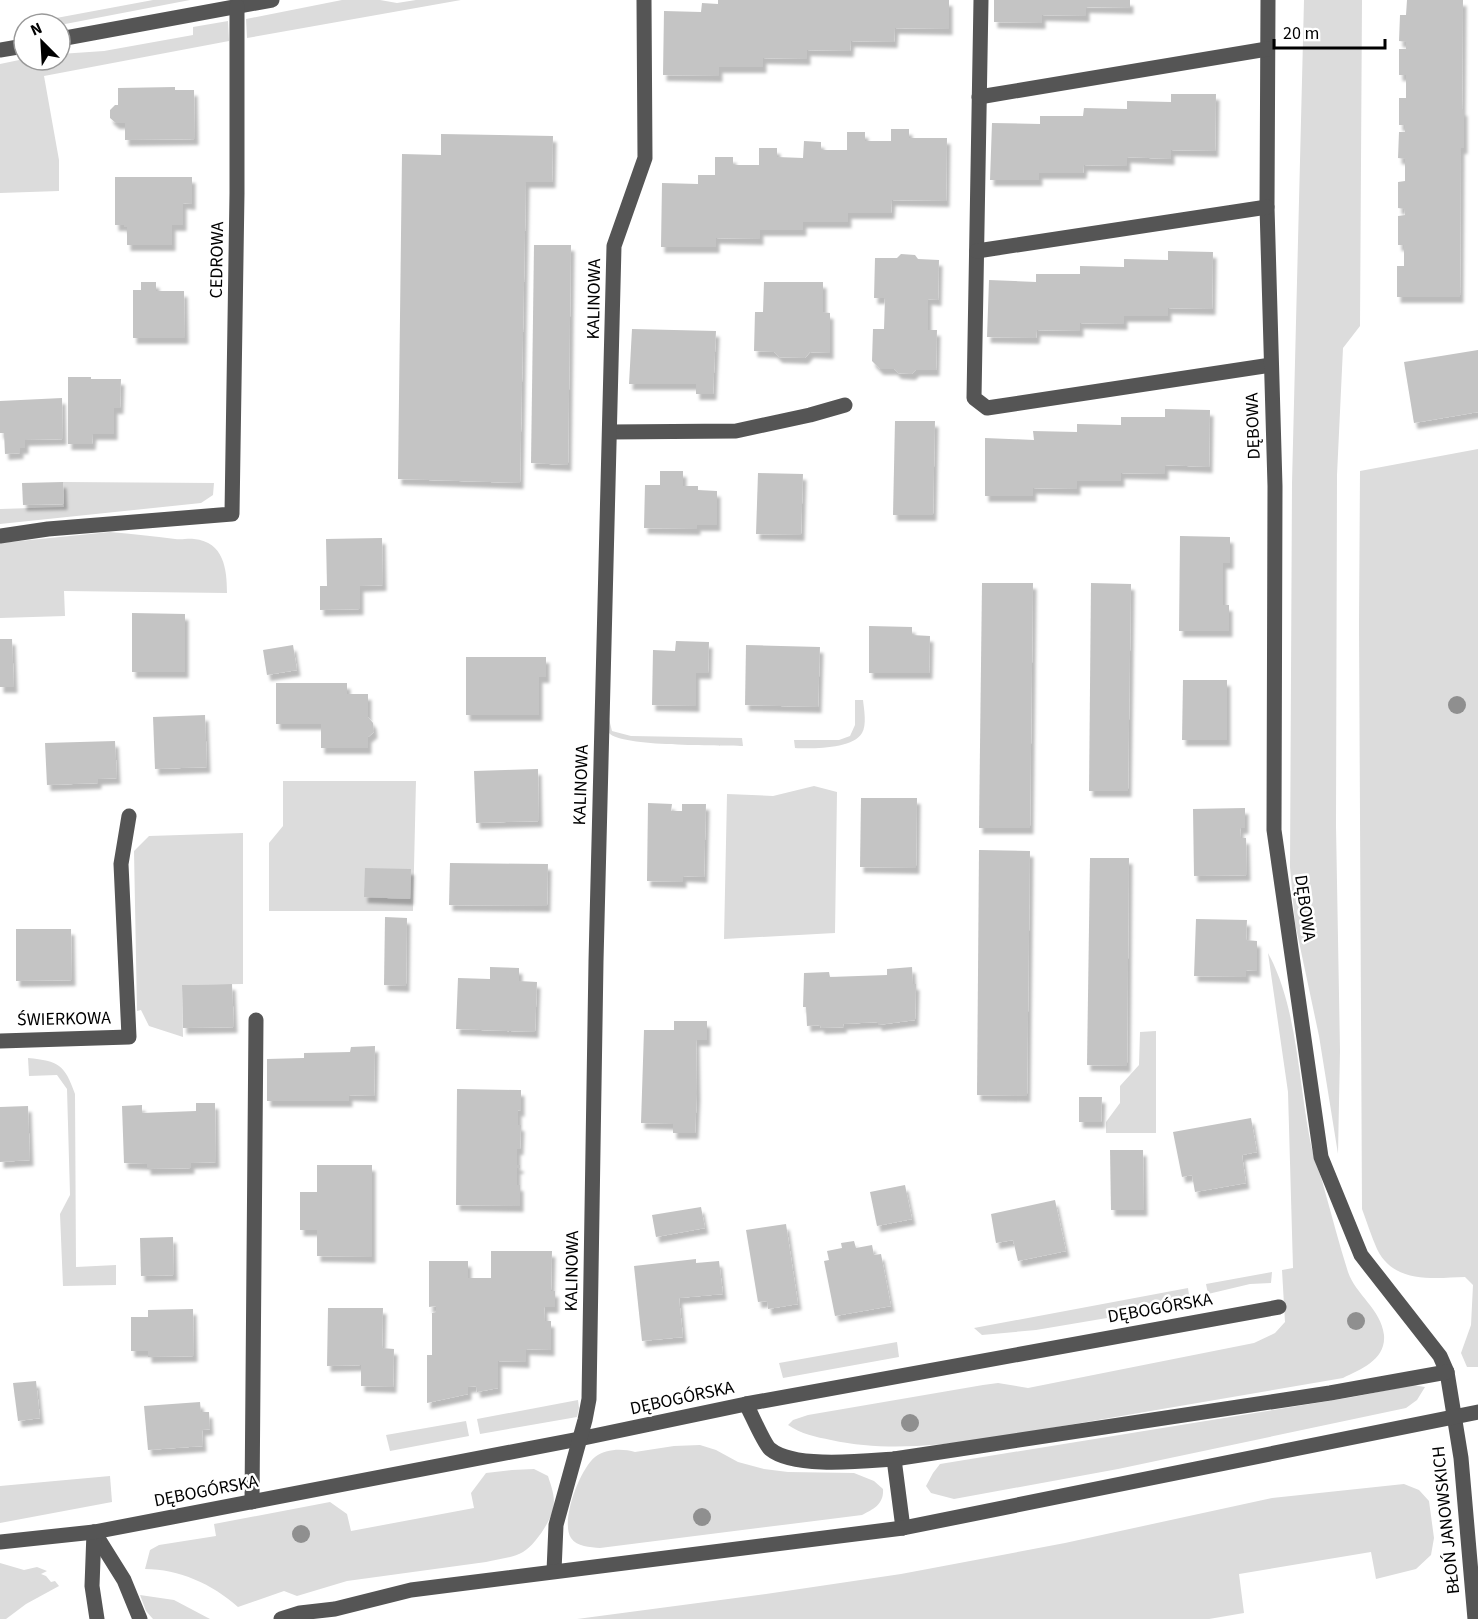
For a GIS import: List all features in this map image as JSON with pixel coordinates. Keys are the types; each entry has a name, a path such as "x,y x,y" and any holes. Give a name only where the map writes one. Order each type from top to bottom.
{"street":[{"path":"72,37 272,0"},
{"name":"KALINOWA","path":"554,1571 556,1525 589,1398 596,961 614,246 645,158 644,0"},
{"name":"DĘBOWA","path":"981,0 974,398 987,408 1271,365"},
{"name":"DĘBOWA","path":"1268,0 1267,207 1275,486 1274,830 1321,1157 1361,1255 1440,1356 1447,1372 1454,1417"},
{"name":"CEDROWA","path":"0,536 48,529 232,514 237,193 237,6"},
{"path":"979,97 1268,49"},
{"path":"977,251 1267,207"},
{"path":"610,432 736,431 845,405"},
{"name":"ŚWIERKOWA","path":"0,1041 129,1037 121,864 129,816"},
{"path":"252,1503 256,1020"},
{"name":"DĘBOGÓRSKA","path":"0,1542 94,1532 252,1503 746,1404 1280,1307"},
{"path":"746,1404 770,1449 797,1461 849,1462 894,1459 1447,1372"},
{"path":"281,1619 300,1613 335,1609 411,1590 903,1528 1478,1412"},
{"name":"BŁOŃ JANOWSKICH","path":"1454,1417 1463,1481 1475,1619"},
{"path":"894,1459 903,1528"},
{"path":"94,1532 92,1586 97,1619"},
{"path":"94,1532 124,1580 140,1619"},
{"path":"321,1619 335,1609"}],"shaded area":[{"path":"153,0 190,0 72,23 72,15"},
{"path":"342,0 380,0 397,3 416,0 461,0 247,38 246,19"},
{"path":"1304,0 1362,0 1360,326 1343,348 1337,475 1336,826 1340,1051 1338,1154 1319,1036 1295,923 1290,867 1292,483"},
{"path":"228,21 229,41 72,71 72,53 104,51 193,35 193,27"},
{"path":"12,62 12,72 65,72 44,76 59,160 59,191 0,193 0,64"},
{"path":"1478,449 1478,1367 1467,1367 1461,1353 1471,1325 1473,1285 1465,1277 1415,1277 1393,1268 1377,1249 1362,1209 1360,471"},
{"path":"63,482 214,483 213,495 201,503 0,524 0,509 64,507"},
{"path":"110,532 192,539 212,545 222,558 227,593 64,591 65,616 0,618 0,543"},
{"path":"855,700 863,700 865,717 864,730 857,738 831,747 795,748 794,740 839,740 850,736 855,725"},
{"path":"608,715 612,731 631,736 742,738 743,746 651,743 617,738 609,733"},
{"path":"283,781 416,781 413,911 269,911 269,843 283,826"},
{"path":"814,786 837,792 835,933 724,939 727,794 773,796"},
{"path":"243,833 243,984 182,985 183,1037 149,1026 141,1010 137,1011 134,851 149,836"},
{"path":"1268,953 1279,976 1286,1001 1314,1158 1348,1272 1382,1326 1384,1344 1377,1357 1343,1378 981,1440 925,1446 869,1445 814,1436 788,1425 793,1420 808,1415 983,1385 998,1383 1028,1388 1254,1343 1275,1333 1285,1322 1282,1270 1293,1268 1288,1092"},
{"path":"1156,1031 1156,1133 1106,1133 1106,1122 1120,1103 1120,1086 1139,1065 1140,1032"},
{"path":"28,1058 47,1061 59,1066 68,1077 75,1094 76,1267 116,1265 116,1285 63,1286 60,1214 70,1195 67,1089 57,1075 29,1076"},
{"path":"1272,1272 1271,1283 1250,1284 1208,1294 1206,1284"},
{"path":"1188,1288 1189,1295 1107,1318 1036,1330 982,1335 974,1328"},
{"path":"897,1342 899,1357 783,1378 779,1363"},
{"path":"1413,1385 1425,1387 1417,1400 1406,1408 1118,1469 954,1499 931,1493 926,1486 940,1464 1353,1397"},
{"path":"578,1400 577,1417 480,1434 477,1419"},
{"path":"466,1421 469,1436 390,1451 386,1435"},
{"path":"700,1445 716,1450 738,1462 764,1469 788,1472 854,1473 874,1481 883,1489 882,1499 874,1508 862,1515 600,1548 580,1545 571,1538 568,1520 573,1496 583,1472 595,1457 614,1450 635,1452"},
{"path":"534,1469 548,1476 554,1496 552,1514 537,1539 523,1552 510,1557 347,1581 297,1596 284,1591 238,1607 217,1591 194,1579 170,1572 145,1569 150,1550 159,1545 216,1536 214,1524 330,1502 347,1514 351,1531 474,1508 471,1493 486,1473"},
{"path":"110,1476 112,1502 0,1523 0,1486"},
{"path":"1404,1484 1419,1490 1429,1501 1434,1538 1431,1555 1416,1569 1376,1579 1371,1552 1239,1574 1244,1613 1209,1619 577,1619 901,1574 1065,1543 1272,1498"},
{"path":"0,1563 24,1570 37,1567 47,1571 41,1574 51,1582 55,1581 59,1586 26,1604 6,1619 0,1619"},
{"path":"140,1595 174,1600 210,1619 153,1619 146,1611"}],"building":[{"path":"718,0 949,0 949,29 895,28 894,42 851,41 850,51 807,50 807,59 763,58 763,67 719,67 719,76 663,75 664,11 701,12 702,3 718,4"},
{"path":"994,0 1130,0 1130,8 1086,7 1086,16 1042,15 1042,23 994,22"},
{"path":"1407,0 1463,0 1464,148 1461,148 1460,297 1397,297 1397,266 1404,266 1404,245 1398,245 1398,216 1405,215 1404,209 1398,208 1398,182 1405,181 1405,159 1398,158 1399,132 1405,132 1405,125 1399,125 1399,98 1406,98 1406,75 1399,75 1399,49 1406,49 1406,42 1399,41 1400,15 1406,15"},
{"path":"175,87 175,90 194,90 195,139 125,140 125,123 116,123 110,118 110,110 118,105 118,88"},
{"path":"1171,94 1216,94 1215,151 1171,150 1171,159 1127,157 1127,166 1084,165 1083,173 1039,173 1039,180 990,180 992,123 1040,124 1040,116 1083,116 1084,108 1127,109 1127,101 1171,102"},
{"path":"891,129 909,129 909,138 947,138 946,201 892,200 891,213 848,213 848,222 803,222 803,230 760,230 760,239 716,238 716,247 661,247 662,183 698,184 698,175 715,175 715,157 733,157 733,165 759,165 759,148 777,148 777,157 803,158 804,141 821,142 821,150 847,150 847,132 865,132 865,141 891,141"},
{"path":"441,134 553,136 552,182 526,182 520,483 398,479 402,154 441,155"},
{"path":"115,177 192,177 192,204 183,203 183,225 172,225 172,245 127,245 127,227 115,225"},
{"path":"534,245 571,245 568,465 531,463"},
{"path":"1168,251 1213,252 1212,309 1168,308 1168,316 1124,316 1124,324 1080,323 1080,331 1037,330 1036,338 987,337 989,280 1036,282 1036,274 1080,274 1080,266 1124,267 1124,259 1168,260"},
{"path":"901,254 915,255 918,259 939,260 938,300 928,299 928,330 937,330 936,370 916,370 912,374 898,373 894,369 880,369 872,361 873,329 884,329 885,298 874,298 875,258 897,258"},
{"path":"141,282 156,282 156,291 184,291 185,338 133,338 133,290 141,290"},
{"path":"764,282 823,282 823,312 830,313 830,353 810,352 805,358 779,357 774,352 754,351 755,312 763,312"},
{"path":"632,329 716,331 713,394 696,394 696,384 629,384"},
{"path":"1478,350 1478,412 1414,423 1404,362"},
{"path":"68,377 121,379 120,408 114,408 114,434 93,434 92,444 68,444"},
{"path":"62,398 63,439 25,440 25,448 20,448 20,453 5,454 4,433 0,433 0,401"},
{"path":"1165,409 1210,410 1209,467 1165,465 1165,474 1121,473 1121,481 1077,481 1077,489 1033,488 1033,496 985,496 985,438 1034,440 1033,431 1077,432 1077,424 1121,425 1121,417 1165,417"},
{"path":"895,421 935,421 933,515 893,515"},
{"path":"660,471 683,471 683,486 698,486 698,490 717,491 717,525 697,525 697,529 644,528 645,485 660,485"},
{"path":"758,473 803,474 801,535 756,534"},
{"path":"63,482 64,504 23,505 22,483"},
{"path":"1180,536 1230,537 1230,563 1223,563 1223,605 1229,605 1229,631 1179,631"},
{"path":"382,538 383,585 360,586 360,609 320,610 320,586 327,586 326,539"},
{"path":"982,583 1033,583 1030,828 979,828"},
{"path":"1091,583 1131,584 1128,791 1089,791"},
{"path":"132,613 185,614 185,672 132,672"},
{"path":"869,626 912,627 912,635 930,636 929,673 869,673"},
{"path":"0,639 12,639 14,687 0,687"},
{"path":"676,641 709,642 708,673 696,673 696,706 652,705 653,650 675,651"},
{"path":"293,645 297,670 267,675 263,650"},
{"path":"746,645 820,647 818,707 745,705"},
{"path":"466,657 546,657 546,677 539,677 539,715 466,715"},
{"path":"1183,680 1227,680 1227,740 1182,740"},
{"path":"276,683 347,683 347,694 368,694 368,717 373,723 374,732 368,737 368,748 321,748 321,724 276,724"},
{"path":"205,715 207,767 155,769 153,717"},
{"path":"115,741 117,778 98,779 98,783 47,785 45,743"},
{"path":"538,769 539,821 476,823 474,771"},
{"path":"861,798 917,798 916,868 860,867"},
{"path":"648,803 672,804 671,811 682,811 682,804 706,804 704,877 683,876 683,882 647,881"},
{"path":"1245,808 1245,828 1240,828 1241,838 1246,838 1247,875 1194,876 1193,809"},
{"path":"979,850 1030,851 1027,1096 977,1095"},
{"path":"1090,858 1129,858 1127,1066 1087,1065"},
{"path":"450,863 548,864 547,906 449,905"},
{"path":"365,868 411,869 410,899 364,897"},
{"path":"385,917 407,918 406,986 384,985"},
{"path":"1196,919 1247,920 1246,940 1257,941 1257,971 1246,970 1246,977 1194,976"},
{"path":"16,929 71,929 72,980 16,981"},
{"path":"490,967 519,968 519,981 537,982 535,1032 456,1029 458,978 490,979"},
{"path":"912,967 913,984 916,984 915,1020 878,1025 878,1022 843,1024 844,1027 807,1026 806,1007 803,1007 804,973 829,972 830,977 887,975 887,969"},
{"path":"232,984 234,1027 183,1028 182,985"},
{"path":"674,1021 707,1021 707,1040 696,1040 695,1133 673,1133 673,1124 641,1123 644,1030 674,1030"},
{"path":"375,1046 374,1096 349,1095 349,1101 267,1101 267,1059 304,1058 304,1053 350,1052 351,1047"},
{"path":"457,1089 521,1090 521,1111 518,1110 518,1125 521,1125 520,1149 517,1149 517,1165 520,1165 520,1168 517,1168 517,1185 520,1185 520,1206 456,1205"},
{"path":"1079,1097 1102,1097 1101,1122 1079,1122"},
{"path":"196,1103 215,1103 216,1162 191,1163 191,1168 147,1169 147,1164 124,1163 122,1106 142,1105 142,1113 196,1111"},
{"path":"28,1106 30,1160 0,1162 0,1107"},
{"path":"1251,1118 1257,1152 1242,1155 1246,1183 1195,1192 1192,1175 1182,1177 1173,1132"},
{"path":"1110,1150 1143,1150 1144,1210 1111,1210"},
{"path":"317,1165 372,1165 372,1257 317,1256 317,1230 300,1230 300,1192 317,1192"},
{"path":"905,1185 912,1219 877,1226 870,1192"},
{"path":"1055,1200 1066,1251 1018,1261 1013,1240 996,1243 991,1214"},
{"path":"701,1207 705,1228 656,1237 652,1215"},
{"path":"786,1224 798,1304 768,1309 767,1301 758,1302 746,1230"},
{"path":"173,1237 174,1275 141,1276 140,1238"},
{"path":"854,1241 856,1248 872,1245 874,1255 881,1254 891,1306 835,1316 824,1261 829,1260 827,1251 842,1248 841,1243"},
{"path":"491,1251 552,1251 551,1291 555,1291 555,1307 544,1307 545,1321 551,1321 551,1350 526,1349 526,1362 498,1361 498,1388 477,1392 476,1386 468,1387 468,1394 427,1403 427,1355 432,1355 432,1313 436,1312 436,1306 429,1307 429,1261 468,1261 468,1278 491,1278"},
{"path":"696,1259 696,1263 719,1261 723,1294 679,1298 683,1337 642,1341 634,1266"},
{"path":"328,1308 383,1308 382,1348 394,1349 393,1387 361,1386 361,1365 327,1366"},
{"path":"193,1309 194,1356 148,1357 148,1351 131,1351 131,1317 148,1317 148,1310"},
{"path":"36,1381 40,1418 18,1421 13,1383"},
{"path":"200,1402 201,1412 209,1412 210,1429 202,1430 203,1446 148,1450 144,1406"}]}
